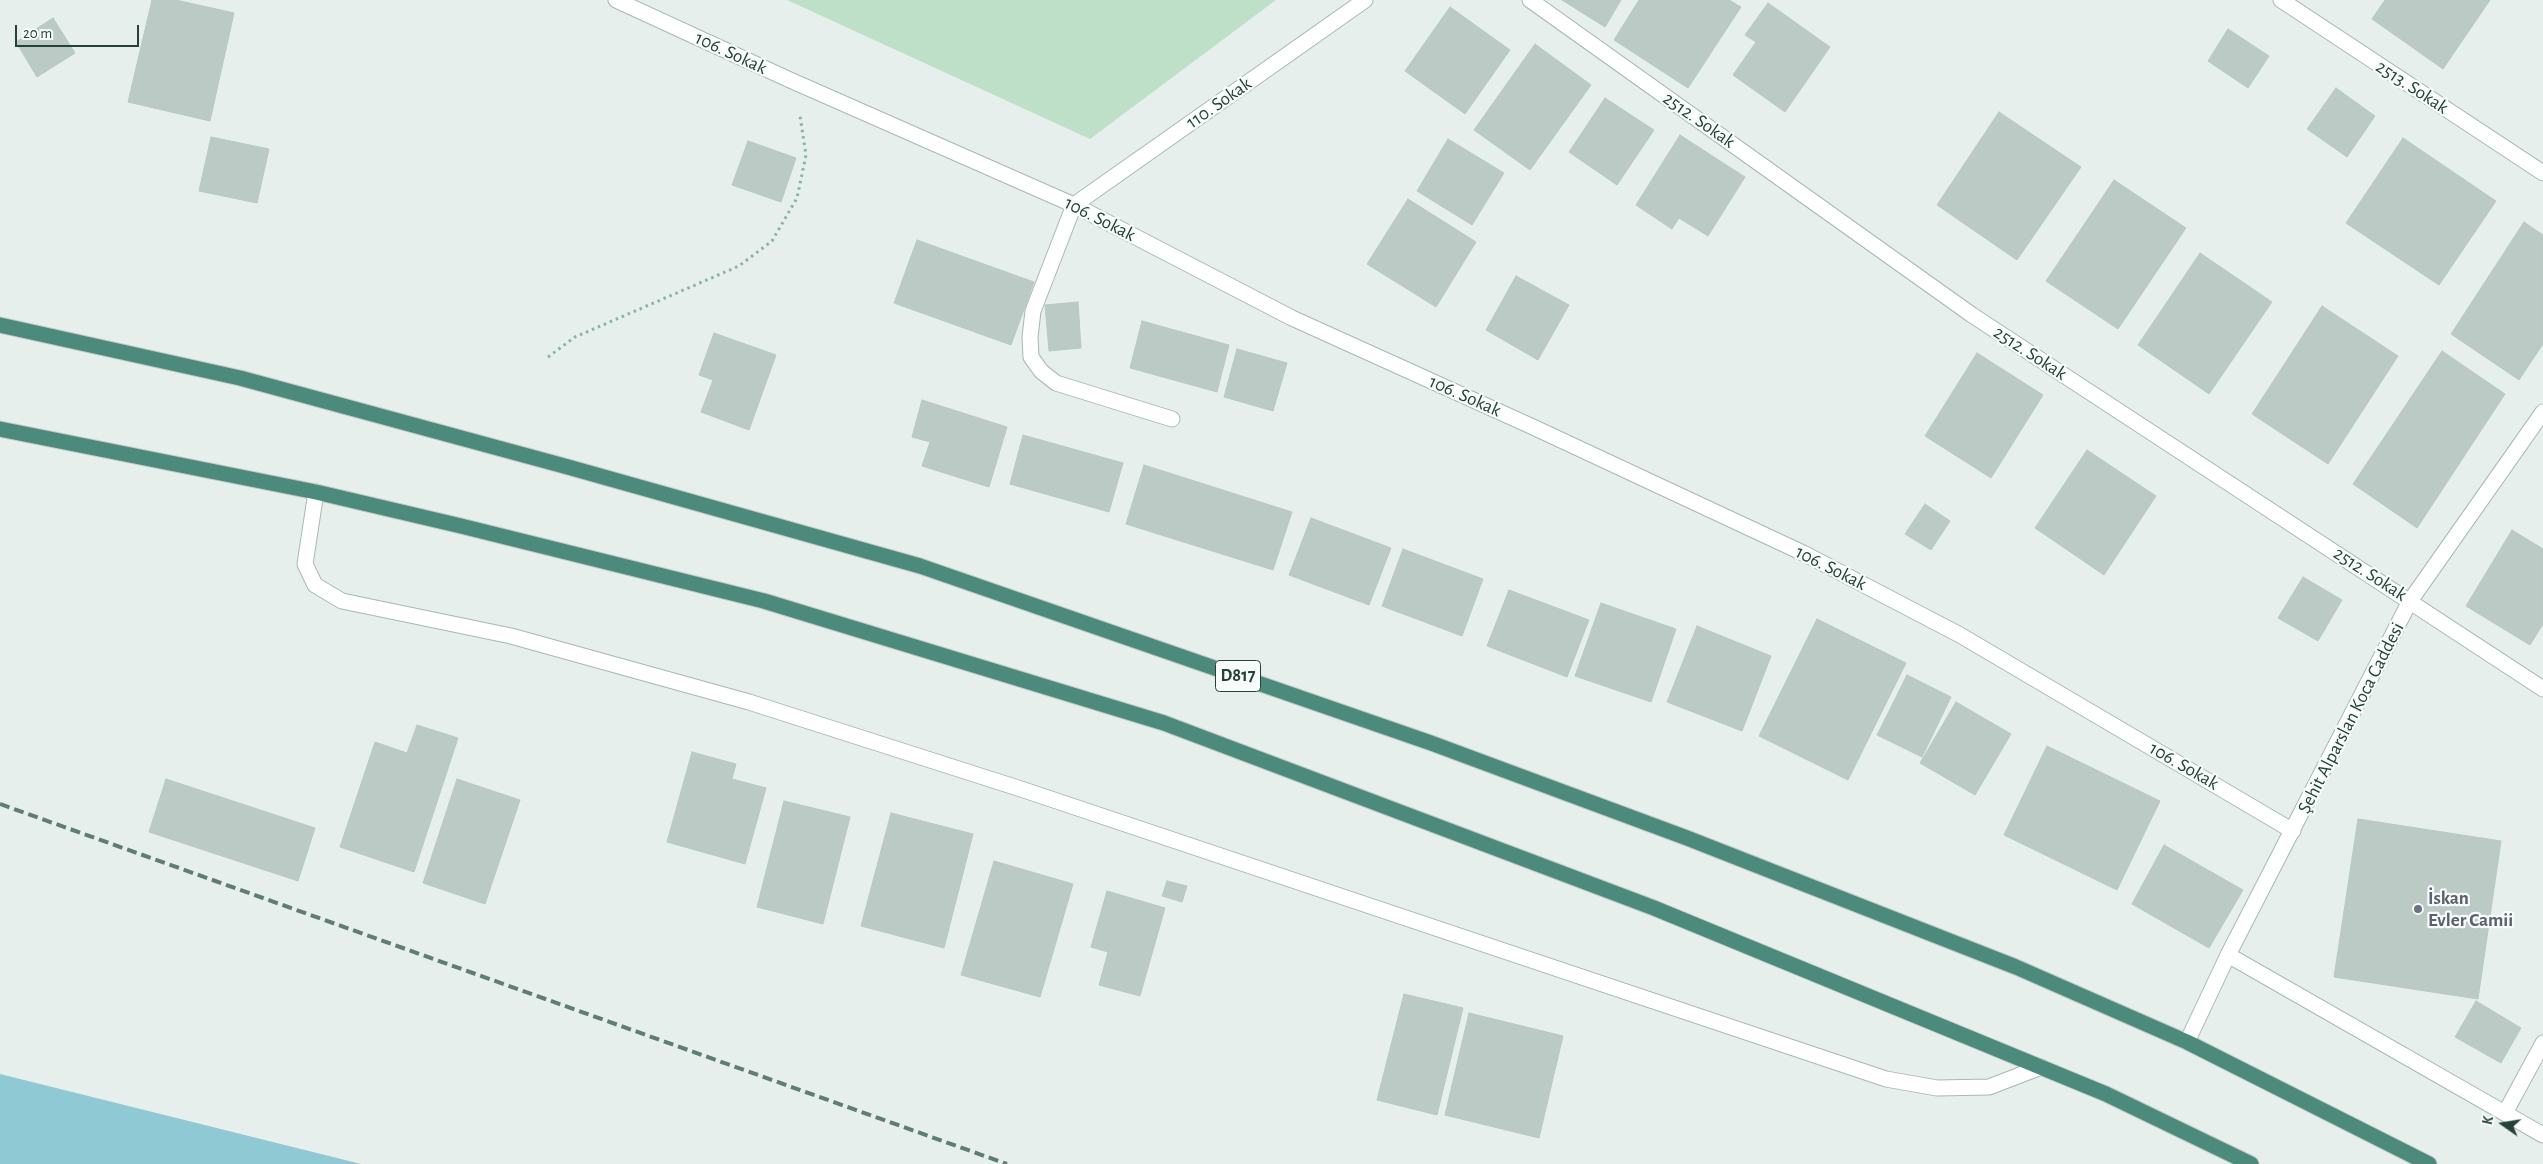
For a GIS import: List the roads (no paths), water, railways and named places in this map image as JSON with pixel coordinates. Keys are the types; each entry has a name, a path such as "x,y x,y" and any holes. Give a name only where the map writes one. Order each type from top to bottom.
{"highway":[{"name":"D817","path":"0,325 240,378 568,466 920,566 1431,743 1678,835 2016,967 2187,1042 2429,1164"},
{"path":"0,429 316,492 764,601 1164,723 1654,908 2106,1094 2251,1164"}],"street":[{"name":"106. Sokak","path":"616,0 790,80 1074,205 1292,318 1542,431 1803,553 1960,635 2293,831"},
{"name":"110. Sokak","path":"1074,205 1365,0"},
{"name":"2512. Sokak","path":"1530,0 1972,315 2543,689"},
{"name":"2513. Sokak","path":"2281,0 2543,173"},
{"path":"1074,205 1033,311 1030,337 1031,356 1041,371 1056,383 1172,419"},
{"name":"Şehit Alparslan Koca Caddesi","path":"2187,1042 2228,955 2410,601 2543,412"},
{"path":"316,492 305,564 315,585 342,601 511,636 749,702 1021,789 1886,1079 1936,1088 1989,1087 2041,1067"},
{"path":"2228,955 2543,1136"},
{"path":"2505,1113 2543,1043"}],"water":[{"path":"0,1074 361,1164 0,1164"}],"railway":[{"path":"0,804 1007,1164"}],"place":[{"name":"İskan Evler Camii","path":"2418,909"}]}
